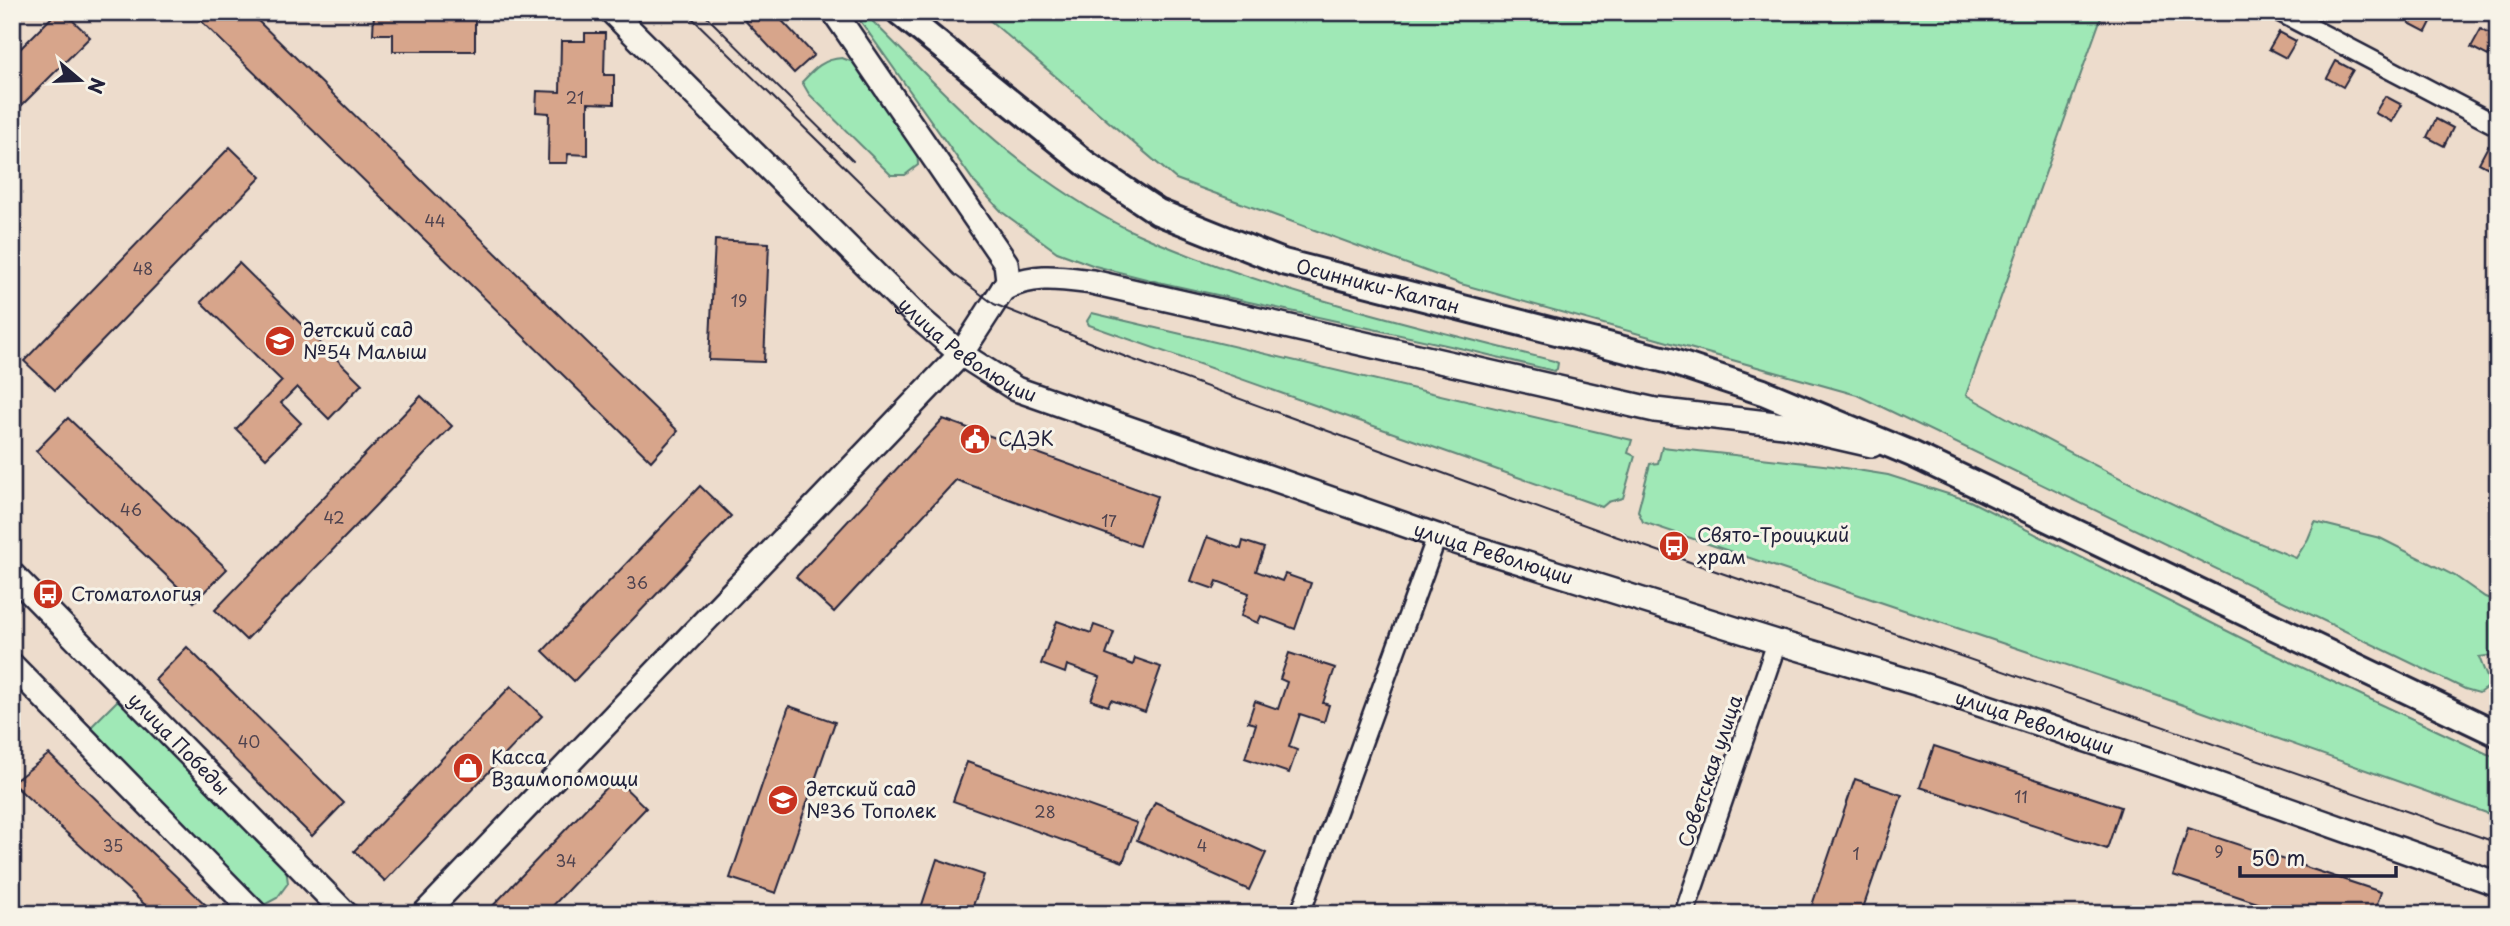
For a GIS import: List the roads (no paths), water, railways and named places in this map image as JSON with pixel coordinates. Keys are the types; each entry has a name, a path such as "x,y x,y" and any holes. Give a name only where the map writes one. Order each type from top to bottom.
{"main road":[{"name":"Осинники-Калтан","path":"899,12 1085,163 1158,212 1283,262 1670,361 1763,392 1912,454 2498,734"}],"street":[{"name":"улица Революции","path":"612,12 918,317 961,354 1016,389 1437,536 1919,684 2139,757 2498,884"},
{"path":"424,914 961,354 1008,281 1006,263 834,12"},
{"path":"2280,12 2498,126"},
{"path":"1003,289 1017,281 1033,277 1092,282 1655,410 1784,425 1912,454"},
{"path":"1300,914 1437,536"},
{"name":"улица Победы","path":"12,574 346,914"},
{"name":"Советская улица","path":"1684,914 1777,642"},
{"path":"12,665 256,914"}],"tram line":[{"path":"686,12 955,275 994,304 1131,359 1615,536 2498,843"},
{"path":"702,12 853,161"}],"place":[{"name":"детский сад №54 Малыш","path":"280,341"},
{"name":"СДЭК","path":"975,439"},
{"name":"Свято-Троицкий храм","path":"1674,546"},
{"name":"Стоматология","path":"48,594"},
{"name":"Касса Взаимопомощи","path":"468,768"},
{"name":"детский сад №36 Тополек","path":"783,800"}]}
